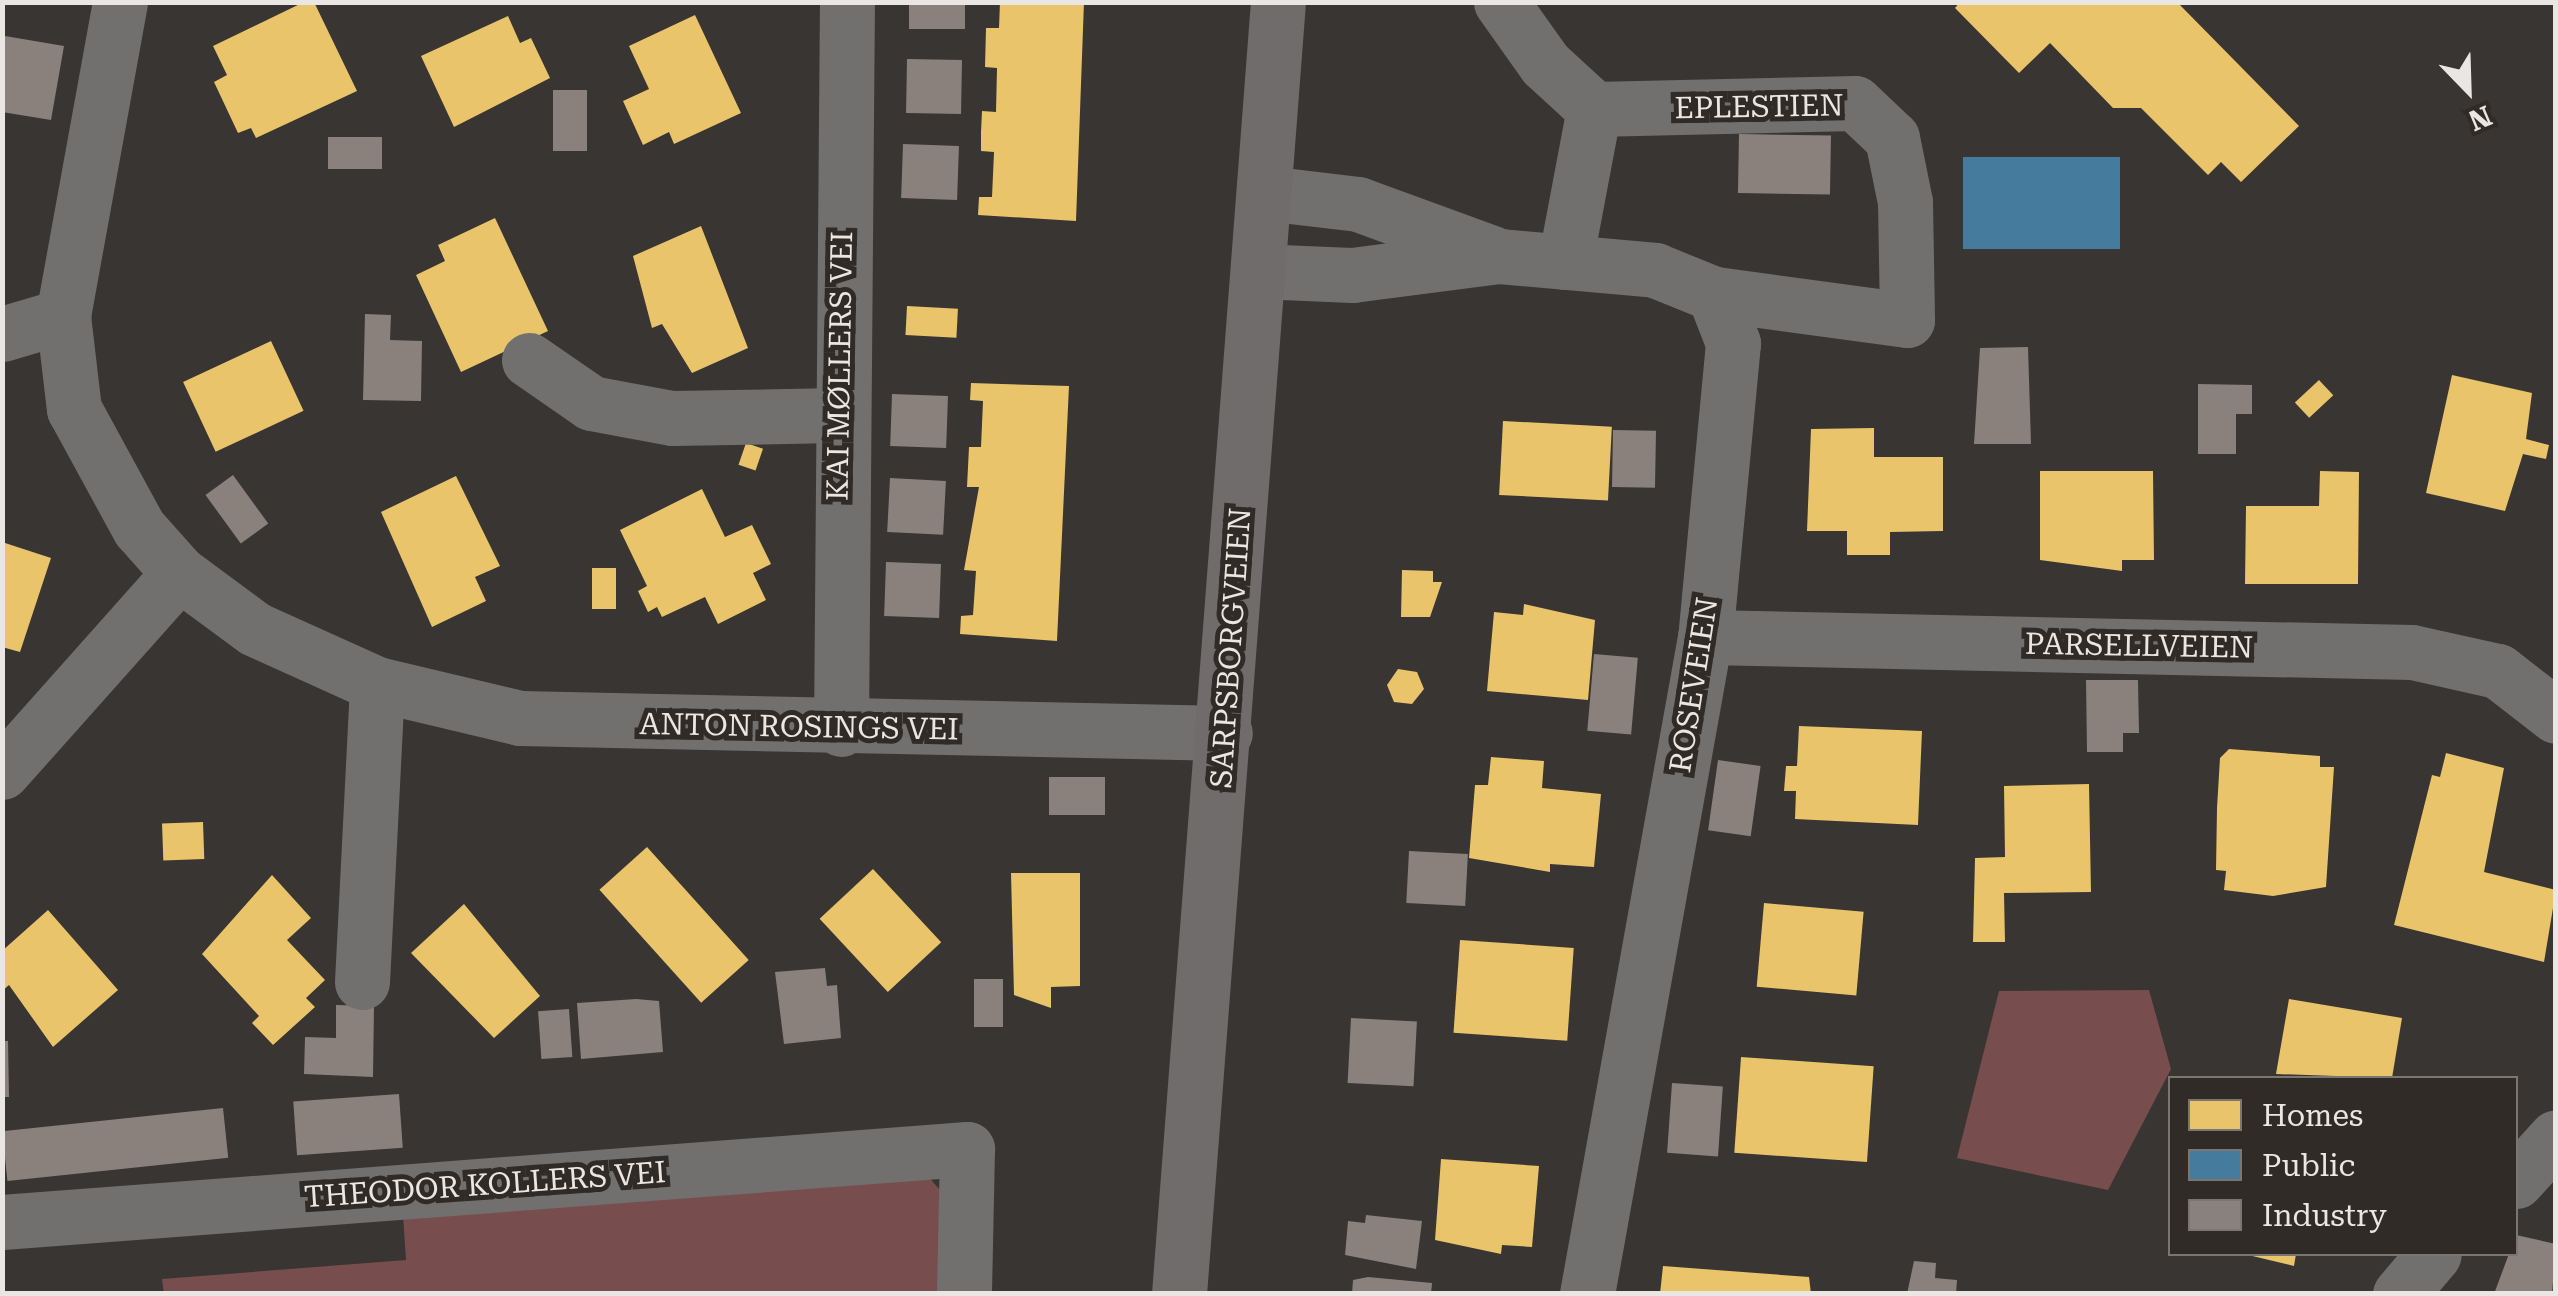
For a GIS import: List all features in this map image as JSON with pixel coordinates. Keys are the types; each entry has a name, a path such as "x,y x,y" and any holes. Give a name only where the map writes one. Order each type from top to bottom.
{"highway":[{"name":"SARPSBORGVEIEN","path":"1179,1294 1226,733 1278,2"}],"street":[{"name":"ANTON ROSINGS VEI","path":"120,2 63,316 74,409 139,528 180,574 255,629 377,684 520,718 841,729 1226,733"},
{"name":"KAI MØLLERS VEI","path":"841,729 837,414 847,2"},
{"path":"1501,2 1594,110 1565,262"},
{"name":"EPLESTIEN","path":"1594,110 1855,103 1892,138 1905,202 1907,320 1714,294"},
{"path":"1266,193 1358,204 1499,256"},
{"path":"1259,271 1352,275 1499,256 1655,270 1714,294"},
{"name":"ROSEVEIEN","path":"1587,1294 1705,637 1733,343 1714,294"},
{"path":"2,334 63,316"},
{"path":"530,360 590,403 672,418 837,414"},
{"path":"2,772 180,574"},
{"name":"PARSELLVEIEN","path":"1705,637 2412,652 2498,670 2556,716"},
{"path":"362,982 377,684"},
{"path":"2518,1179 2556,1136"},
{"name":"THEODOR KOLLERS VEI","path":"2,1222 967,1149 964,1294"},
{"path":"2400,1294 2432,1256"}],"shaded area":[{"path":"2149,990 2171,1069 2108,1190 1957,1158 1999,991"},
{"path":"927,1175 946,1197 948,1293 164,1294 162,1279 406,1260 403,1215"}],"building: Homes":[{"path":"304,2 314,2 357,91 256,138 251,128 238,133 214,82 227,75 213,46"},
{"path":"1000,2 1084,2 1076,221 978,215 979,197 992,197 994,152 981,151 981,132 982,111 996,112 997,68 985,67 986,28 999,28"},
{"path":"1960,2 2177,2 2299,126 2241,182 2221,162 2208,175 2141,108 2113,108 2050,43 2019,73 1955,8"},
{"path":"695,15 741,113 674,144 669,132 643,145 623,101 649,89 629,46"},
{"path":"508,16 520,43 531,38 550,78 454,127 421,56"},
{"path":"495,218 548,331 461,372 416,275 445,261 438,245"},
{"path":"701,226 748,348 692,373 662,324 652,328 633,256"},
{"path":"907,306 958,309 956,338 905,335"},
{"path":"271,341 304,411 216,452 183,382"},
{"path":"2452,375 2532,393 2526,439 2549,445 2546,459 2523,454 2505,511 2426,493"},
{"path":"2319,380 2333,395 2309,418 2295,403"},
{"path":"971,383 1069,386 1057,641 960,634 961,616 973,615 976,571 964,570 979,487 967,487 969,447 981,447 983,401 970,400"},
{"path":"1503,421 1612,427 1608,501 1499,495"},
{"path":"1874,428 1874,457 1943,457 1943,531 1890,532 1890,555 1847,555 1847,531 1807,531 1811,429"},
{"path":"746,443 763,449 756,471 739,465"},
{"path":"2040,471 2153,471 2154,560 2122,560 2122,571 2040,560"},
{"path":"2320,471 2359,472 2358,584 2245,584 2246,506 2319,506"},
{"path":"456,476 500,566 475,577 486,601 432,627 381,512"},
{"path":"702,489 725,537 752,525 771,564 753,573 766,600 718,624 705,597 662,617 657,607 648,612 638,591 647,586 620,530"},
{"path":"2,542 51,558 20,652 2,647"},
{"path":"592,568 616,568 616,609 592,609"},
{"path":"1402,570 1433,571 1433,582 1442,582 1430,617 1401,617"},
{"path":"1524,604 1595,620 1588,700 1487,691 1494,612 1523,615"},
{"path":"1398,669 1417,672 1424,689 1412,704 1394,702 1387,685"},
{"path":"1799,726 1922,731 1918,825 1795,819 1796,791 1784,791 1786,766 1797,766"},
{"path":"2229,749 2320,756 2320,767 2334,767 2326,887 2273,896 2224,890 2226,871 2216,870 2217,808 2220,758"},
{"path":"2446,753 2504,768 2484,872 2556,890 2544,962 2394,925 2432,775 2440,777"},
{"path":"1491,757 1544,761 1542,788 1601,794 1594,867 1550,864 1550,872 1469,858 1475,785 1488,785"},
{"path":"2089,784 2091,892 2004,893 2005,942 1973,942 1975,858 2005,857 2004,786"},
{"path":"203,822 204,859 163,860 162,823"},
{"path":"647,847 749,960 701,1003 599,890"},
{"path":"873,869 941,942 888,992 820,919"},
{"path":"1011,873 1080,873 1080,986 1051,987 1051,1008 1014,995"},
{"path":"272,875 311,918 287,940 325,980 306,998 315,1007 273,1045 252,1023 259,1016 202,954"},
{"path":"1764,903 1864,912 1856,995 1757,987"},
{"path":"464,904 540,996 494,1038 411,953"},
{"path":"48,910 118,990 53,1047 9,985 2,991 2,951"},
{"path":"1460,940 1574,948 1567,1041 1454,1033"},
{"path":"2289,999 2402,1018 2392,1076 2276,1074"},
{"path":"1741,1057 1874,1066 1867,1162 1734,1153"},
{"path":"1441,1159 1539,1166 1532,1247 1502,1245 1501,1254 1435,1240"},
{"path":"2252,1256 2296,1256 2294,1266"},
{"path":"1663,1266 1809,1277 1811,1294 1660,1294"}],"building: Public":[{"path":"1963,157 2120,157 2120,249 1963,249"}],"building: Industry":[{"path":"909,2 965,2 965,29 909,29"},
{"path":"5,36 64,46 51,120 2,112"},
{"path":"907,59 962,60 961,114 906,113"},
{"path":"553,90 587,90 587,151 553,151"},
{"path":"1739,134 1831,136 1830,195 1738,193"},
{"path":"328,137 382,137 382,169 328,169"},
{"path":"903,144 959,146 957,200 901,198"},
{"path":"365,314 391,315 390,340 422,341 421,401 363,400"},
{"path":"2028,347 2031,444 1974,444 1980,348"},
{"path":"2198,384 2252,385 2252,414 2236,414 2236,454 2198,454"},
{"path":"892,394 948,396 946,448 890,446"},
{"path":"1613,430 1656,431 1655,488 1612,487"},
{"path":"233,475 268,524 241,544 205,495"},
{"path":"890,478 946,481 943,535 887,532"},
{"path":"886,562 941,564 939,618 884,616"},
{"path":"1594,654 1638,658 1631,735 1587,731"},
{"path":"2086,680 2138,680 2139,733 2123,733 2123,752 2087,752"},
{"path":"1718,760 1761,766 1751,836 1708,830"},
{"path":"1049,777 1105,777 1105,815 1049,815"},
{"path":"1409,851 1468,854 1465,906 1406,903"},
{"path":"825,968 827,986 837,985 841,1038 784,1044 775,972"},
{"path":"974,979 1003,979 1003,1027 974,1027"},
{"path":"659,1001 663,1052 581,1059 577,1003"},
{"path":"336,1005 374,1006 373,1077 304,1074 305,1037 336,1038"},
{"path":"569,1009 572,1057 541,1059 538,1011"},
{"path":"1351,1018 1417,1021 1414,1086 1348,1083"},
{"path":"2,1041 8,1041 9,1097 2,1097"},
{"path":"1672,1083 1723,1087 1718,1156 1667,1153"},
{"path":"399,1094 403,1148 297,1155 293,1101"},
{"path":"223,1108 228,1158 7,1181 2,1131"},
{"path":"1366,1215 1422,1221 1416,1269 1345,1255 1348,1221 1365,1223"},
{"path":"2518,1235 2556,1244 2552,1294 2494,1294 2508,1256 2518,1256"},
{"path":"1914,1261 1936,1263 1935,1278 1957,1280 1956,1294 1907,1294"},
{"path":"1368,1277 1432,1283 1431,1294 1352,1294 1353,1280"}]}
